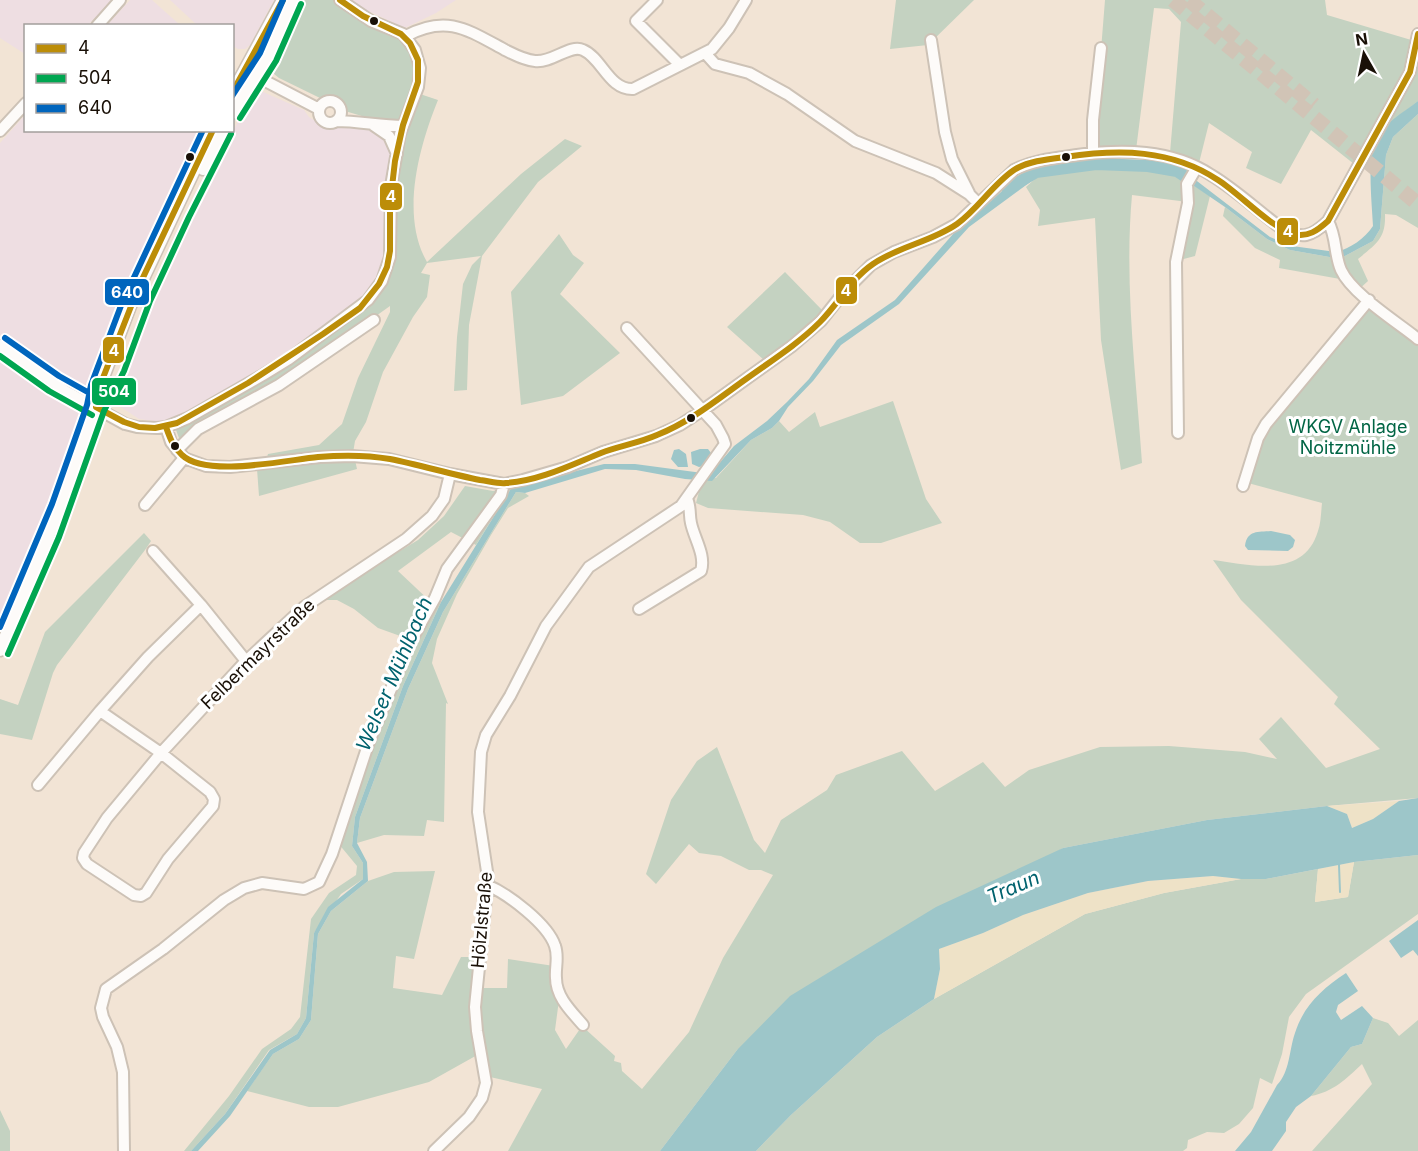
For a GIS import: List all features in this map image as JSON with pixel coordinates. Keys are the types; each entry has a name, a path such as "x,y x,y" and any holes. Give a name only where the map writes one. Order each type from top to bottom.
{"main road":[{"path":"234,109 283,0"},
{"path":"234,92 278,37 293,0"},
{"path":"0,650 51,533 96,407 99,388 139,286 212,132"},
{"path":"96,407 107,389 159,258 222,132"}],"street":[{"path":"99,24 120,0"},
{"path":"0,345 54,384 125,423 137,427 166,427 188,417 289,359 368,300 382,281 390,257 390,204 397,154 397,132 420,77 418,59 406,36 397,30 371,21 340,0"},
{"path":"657,0 636,21 680,65"},
{"path":"406,36 430,27 453,26 467,30 516,56 533,61 546,61 570,50 582,49 590,54 616,83 629,90 717,45 746,0"},
{"path":"166,427 180,454 206,466 230,467 320,457 352,456 389,459 504,484 568,467 603,452 656,436 680,425 703,410 792,346 814,327 871,265 894,252 933,237 957,224 1014,170 1024,165 1114,151 1165,156 1212,175 1292,234 1303,236 1316,232 1328,221 1410,72 1418,34"},
{"path":"931,40 950,150 969,194"},
{"path":"1093,153 1093,120 1101,48"},
{"path":"705,53 716,64 749,73 787,94 855,141 936,173 969,194 978,203"},
{"path":"251,73 319,109"},
{"path":"357,121 331,101 326,102 319,109 318,113 323,121 332,123 357,121 397,132"},
{"path":"0,131 24,105"},
{"path":"336,121 341,110"},
{"path":"371,124 397,132"},
{"path":"1178,433 1176,262 1188,203 1187,184 1195,170"},
{"path":"1328,221 1335,238 1339,263 1347,280 1418,339"},
{"path":"1243,486 1258,438 1266,424 1369,300"},
{"path":"145,505 198,429 279,385 374,320"},
{"path":"627,328 703,410"},
{"name":"Hölzlstraße","path":"434,1151 470,1117 482,1098 486,1083 475,1008 487,885 487,868 478,812 481,752 489,729 510,696 546,626 589,567 674,512 687,500 724,447 725,441 720,431 703,410"},
{"name":"Felbermayrstraße","path":"161,753 210,792 214,799 213,806 168,859 146,893 141,896 134,895 87,864 83,858 107,818 161,753 246,661 304,607 406,538 432,516 444,499 450,474"},
{"path":"124,1151 123,1072 117,1047 101,1008 106,989 163,949 224,900 244,888 262,883 304,890 319,882 332,854 369,742 411,641 429,610 447,569 501,495 504,484"},
{"path":"639,609 702,571 702,559 691,524 690,506 687,500"},
{"path":"153,551 246,661"},
{"path":"38,785 148,657 201,605"},
{"path":"100,711 161,753"},
{"path":"487,885 538,921 549,933 557,952 557,988 567,1006 583,1025"}],"shaded area":[{"path":"0,0 112,0 89,24 24,24 24,53 0,38"},
{"path":"130,0 152,0 179,24 108,24"},
{"path":"170,0 274,0 250,45 245,49 234,47 234,24 196,24"},
{"path":"350,0 456,0 405,28 353,4"},
{"path":"261,91 304,110 309,117 325,127 354,124 381,132 390,144 392,159 384,268 364,300 289,354 177,419 161,422 139,419 110,400 138,319 172,249 173,238 214,156 234,132 254,93"},
{"path":"24,116 24,132 205,132 193,150 183,172 183,181 94,389 89,391 81,390 28,358 0,334 0,143"},
{"path":"0,351 33,380 77,407 82,414 82,424 36,549 10,600 0,628"}],"green space":[{"path":"301,0 334,0 358,18 399,36 411,49 417,70 415,86 401,118 393,123 382,122 345,111 343,104 336,98 320,98 279,78 268,69 290,21 296,15"},
{"path":"896,0 974,0 928,45 890,49"},
{"path":"1105,0 1325,0 1327,15 1418,42 1418,101 1380,135 1375,144 1372,166 1354,164 1311,130 1281,184 1246,168 1252,152 1209,123 1199,163 1170,153 1181,22 1169,9 1154,8 1136,150 1093,150"},
{"path":"420,94 438,100 424,139 415,181 415,223 419,243 427,262 521,174 565,139 582,146 538,182 482,256 469,325 467,390 454,391 457,337 463,284 472,265 481,256 427,263 421,273 430,275 427,297 413,317 383,372 366,422 355,441 353,453 266,460 268,454 319,445 342,424 358,378 390,312 390,306 310,363 186,437 179,438 176,430 258,384 312,348 376,298 387,278 395,186 407,127"},
{"path":"1418,114 1418,228 1396,215 1385,214 1384,229 1379,240 1358,259 1368,281 1356,292 1340,279 1279,268 1280,260 1255,248 1223,216 1225,207 1267,239 1290,250 1335,258 1343,257 1373,241 1380,229 1386,155 1393,137"},
{"path":"1096,167 1175,173 1210,196 1195,256 1176,261 1188,202 1132,195 1130,295 1142,463 1121,470 1101,340 1095,218 1038,226 1040,210 1026,187 1037,177"},
{"path":"559,234 573,255 584,263 560,294 620,353 563,396 521,405 511,292"},
{"path":"785,272 823,311 808,331 765,361 727,327"},
{"name":"WKGV Anlage Noitzmühle","path":"1368,305 1418,344 1418,798 1207,820 1063,848 737,1050 660,1151 508,1151 542,1089 490,1077 479,1054 429,1082 338,1107 309,1107 247,1091 273,1054 299,1039 311,1020 318,934 331,911 368,881 394,872 435,871 414,959 396,956 393,988 442,995 461,957 476,957 474,988 507,988 508,959 554,966 559,1000 555,1030 566,1049 582,1026 615,1056 614,1061 621,1063 622,1071 642,1089 689,1032 723,958 773,875 761,870 749,870 721,856 699,853 689,844 656,884 646,874 671,800 697,761 717,747 754,840 765,853 781,820 827,790 836,775 902,751 935,791 983,762 1005,787 1029,770 1100,747 1169,746 1245,752 1277,759 1259,739 1281,717 1326,768 1380,749 1334,704 1338,697 1241,600 1213,560 1259,566 1288,563 1301,556 1311,546 1319,528 1322,503 1248,483 1267,426"},
{"path":"893,401 926,499 942,523 881,543 860,543 830,522 803,515 708,508 696,503 702,480 716,478 751,440 772,428 779,421 789,432 815,412 820,427"},
{"path":"355,460 357,469 259,496 257,469 290,464"},
{"path":"465,486 493,491 512,487 476,545 451,532 398,571 432,603 441,602 403,686 355,817 352,846 363,863 363,879 341,894 314,933 306,1018 297,1034 269,1050 225,1114 191,1151 184,1151 229,1096 262,1049 291,1029 300,1017 311,919 329,893 356,875 357,866 338,843 370,749 416,638 403,637 378,628 354,609 337,600 319,600 418,540 444,516"},
{"path":"516,492 529,496 508,508 457,594 437,639 432,663 448,704 446,703 444,822 427,820 424,836 384,835 357,843 360,818 408,689 443,612"},
{"path":"144,533 151,541 57,665 32,740 0,734 0,699 18,705 45,632"},
{"path":"1418,855 1418,914 1306,994 1289,1017 1282,1054 1272,1084 1260,1078 1253,1108 1239,1124 1224,1133 1207,1132 1188,1140 1187,1148 1183,1151 756,1151 791,1115 877,1037 934,999 1085,914 1164,893 1241,879 1266,879 1318,869 1315,902 1348,897 1354,862"},
{"path":"1373,1018 1388,1023 1399,1036 1418,1020 1418,1151 1312,1151 1372,1084 1362,1064 1333,1088 1311,1096 1351,1047 1362,1044"},
{"path":"0,1110 10,1131 10,1151 0,1151"}],"sand":[{"path":"1399,801 1373,819 1352,828 1347,814 1327,806"},
{"path":"1354,862 1348,897 1315,902 1318,869"},
{"path":"1213,876 1241,879 1164,893 1085,914 934,999 940,969 939,949 1023,915 1088,893 1148,881"}],"water":[{"path":"1418,101 1418,114 1393,137 1386,155 1380,229 1373,241 1343,257 1335,258 1290,250 1267,239 1175,173 1096,167 1037,177 969,227 899,304 841,345 813,381 788,407 779,421 772,428 751,440 712,481 685,479 636,470 605,469 525,493 516,492 443,612 408,689 360,818 357,843 367,862 368,881 331,911 318,934 311,1020 299,1039 273,1054 230,1116 198,1151 191,1151 225,1114 270,1050 297,1034 306,1018 314,933 328,907 363,879 363,863 352,846 355,817 403,686 441,602 512,487 604,464 635,464 710,474 734,446 767,421 809,379 837,340 895,300 954,233 1001,192 1036,172 1096,164 1148,166 1177,171 1193,178 1270,237 1292,246 1336,252 1352,246 1373,226 1371,160 1375,142 1382,130 1393,119"},
{"path":"679,449 686,454 688,467 678,467 671,459 674,450"},
{"path":"708,449 711,453 703,466 699,467 692,464 691,452"},
{"path":"1271,531 1290,535 1295,540 1293,547 1288,551 1248,550 1245,546 1251,534"},
{"name":"Traun","path":"1418,798 1418,855 1354,862 1266,879 1213,876 1148,881 1088,893 1023,915 939,949 940,969 934,999 877,1037 791,1115 756,1151 660,1151 737,1050 790,996 936,907 1063,848 1207,820 1327,806 1347,814 1352,828 1373,819 1399,801"},
{"path":"1418,920 1418,956 1413,950 1401,958 1389,941"},
{"path":"1346,973 1358,991 1338,1005 1336,1012 1341,1020 1362,1006 1373,1018 1362,1044 1351,1047 1311,1096 1296,1107 1286,1122 1286,1131 1272,1151 1235,1151 1251,1132 1284,1074 1295,1033 1303,1014 1329,985"}],"waterway":[{"name":"Welser Mühlbach","path":"1007,189 1036,172 1096,164 1148,166 1177,171 1186,177"},
{"path":"1340,862 1340,892"}],"tunnel":[{"path":"1173,0 1418,204"},
{"path":"1189,0 1314,105"}],"transit line":[{"name":"4","path":"234,89 283,0"},
{"name":"640","path":"234,93 260,53 283,0"},
{"name":"4","path":"212,132 139,286 99,388 96,407 139,427 155,428 177,423 248,383 360,308 379,284 387,267 390,251 390,204 395,161 403,125 418,82 418,60 410,43 401,34 363,16 340,0"},
{"name":"504","path":"240,118 276,61 301,4"},
{"name":"4","path":"166,427 170,439 182,455 193,462 209,465 247,466 318,457 354,456 390,459 500,483 518,482 543,476 608,451 650,438 692,417 803,338 827,315 865,270 883,258 957,224 1006,176 1026,164 1085,154 1125,153 1163,157 1182,162 1218,180 1284,230 1298,235 1312,232 1328,221 1410,72 1418,34"},
{"name":"640","path":"0,627 52,504 87,405 91,385 122,303 202,132"},
{"name":"504","path":"8,654 59,537 104,411 124,371 150,301 231,134"},
{"name":"640","path":"5,338 59,376 100,399"},
{"name":"504","path":"0,356 49,391 92,415"}]}
